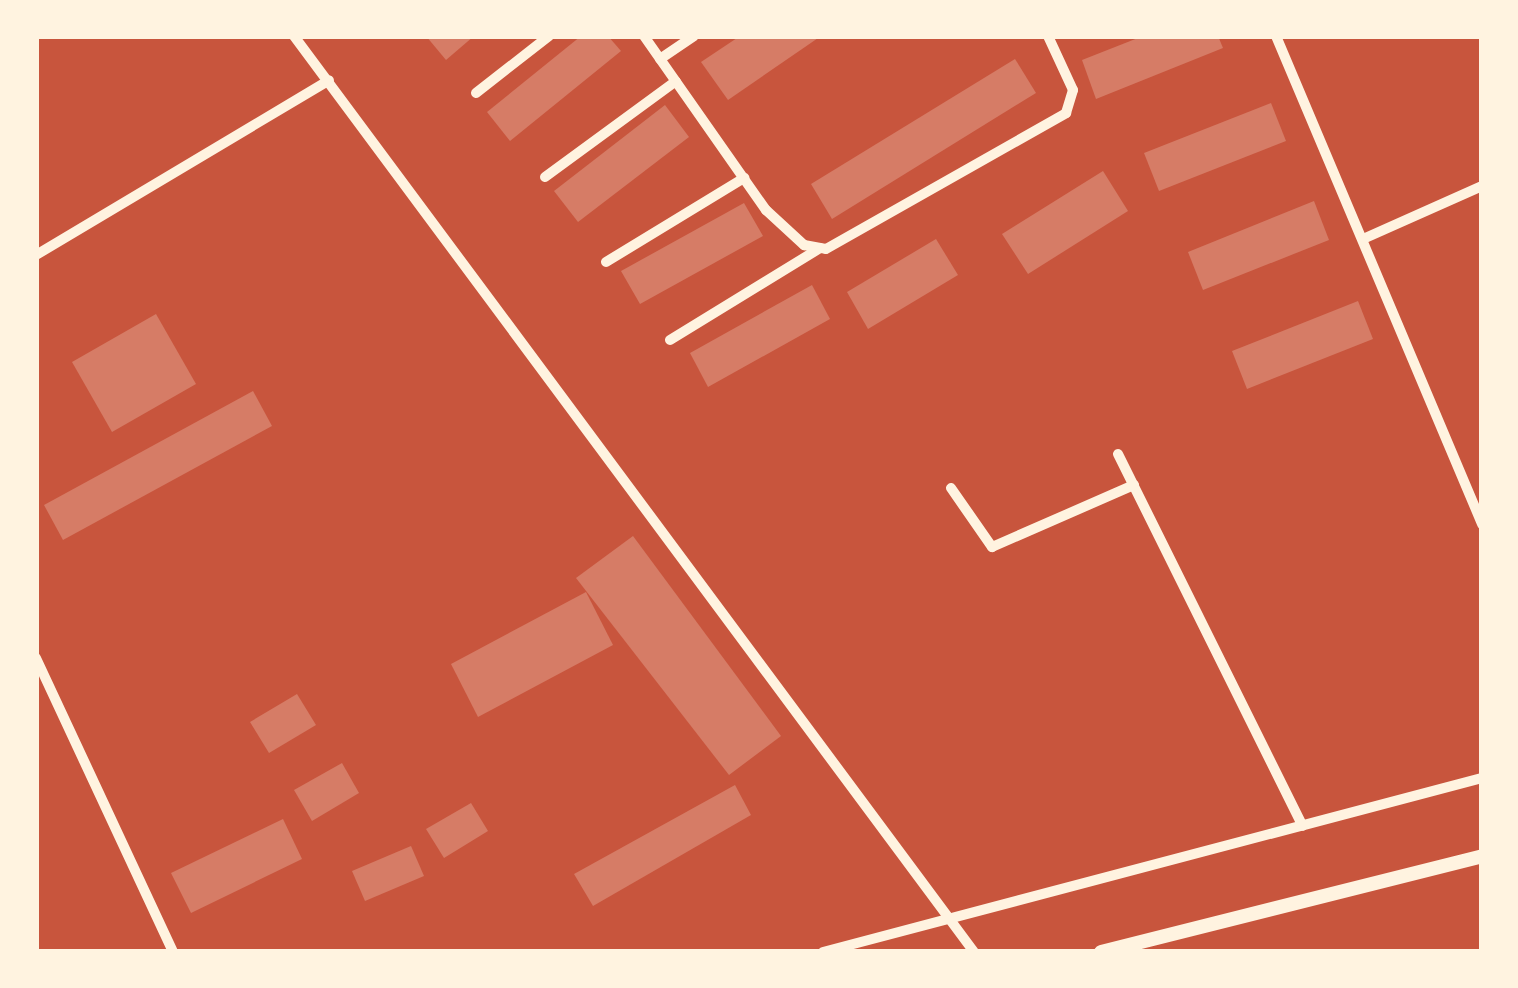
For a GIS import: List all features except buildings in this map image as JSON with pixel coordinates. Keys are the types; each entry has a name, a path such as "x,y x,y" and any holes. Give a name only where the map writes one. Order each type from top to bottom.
{"street":[{"path":"294,36 974,952"},
{"path":"476,93 548,36"},
{"path":"644,36 743,178 789,235 820,248"},
{"path":"660,59 694,36"},
{"path":"670,340 820,248 866,236 1066,113 1073,90 1048,36"},
{"path":"1276,36 1482,524"},
{"path":"36,255 329,80"},
{"path":"545,177 676,81"},
{"path":"606,262 743,178"},
{"path":"1363,239 1482,186"},
{"path":"1118,454 1304,826"},
{"path":"951,488 992,548 1134,484"},
{"path":"36,658 173,952"},
{"path":"823,952 1482,778"},
{"path":"1101,952 1482,856"}]}
